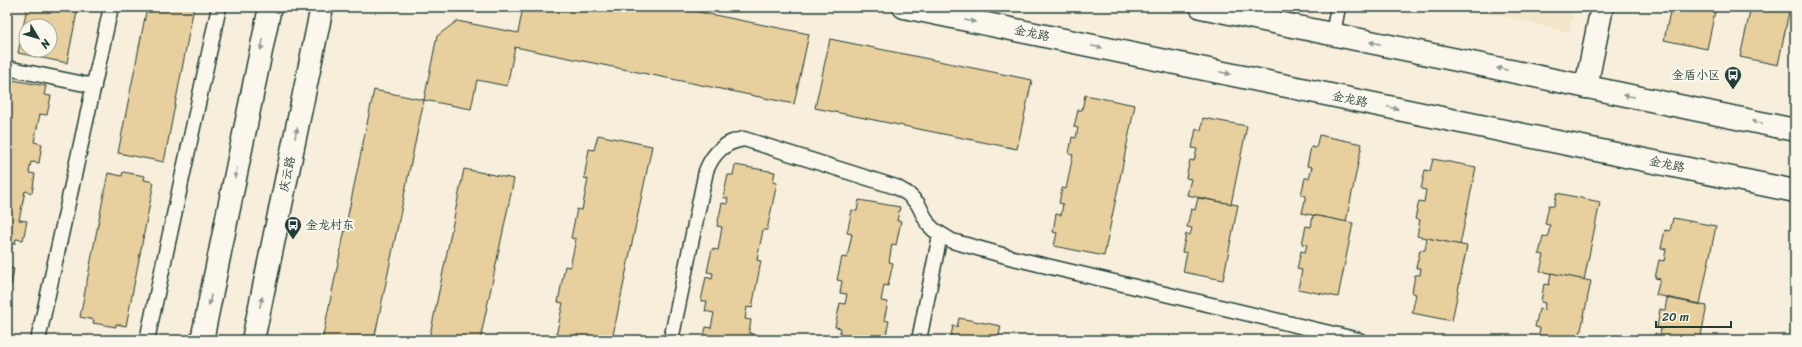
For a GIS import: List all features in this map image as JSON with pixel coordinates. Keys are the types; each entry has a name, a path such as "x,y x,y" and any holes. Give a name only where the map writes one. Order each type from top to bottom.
{"main road":[{"path":"202,340 270,7"},
{"name":"庆云路","path":"253,340 322,7"},
{"name":"金龙路","path":"904,7 1795,191"},
{"path":"1201,7 1795,130"},
{"path":"1586,87 1602,7"}],"lane":[{"path":"38,340 111,7"},
{"path":"147,340 219,7"},
{"path":"1332,34 1338,7"},
{"path":"7,68 94,86"},
{"path":"671,340 706,171 710,161 717,151 734,141 744,139 896,187 908,194 918,204 928,224 940,235 952,241 1013,258 1359,340"},
{"path":"919,340 940,235"}],"shaded area":[{"path":"1463,7 1574,7 1569,32"}],"building":[{"path":"27,7 78,7 67,63 42,58 58,58 58,18 25,18"},
{"path":"147,7 194,7 164,162 118,153"},
{"path":"523,7 674,7 809,34 794,104 515,47 507,86 477,80 471,109 424,100 437,36 457,21 518,33"},
{"path":"1671,7 1716,7 1707,49 1664,40"},
{"path":"1751,7 1790,7 1778,65 1740,57"},
{"path":"830,39 1032,80 1017,149 815,108"},
{"path":"7,79 46,86 44,95 51,96 47,115 40,114 34,142 42,144 39,163 31,162 29,173 35,174 32,193 25,191 19,220 27,221 23,240 16,239 15,244 7,242"},
{"path":"374,90 424,100 374,340 322,340"},
{"path":"1085,95 1135,105 1104,256 1054,246 1057,233 1053,232 1056,214 1061,215 1063,204 1059,203 1062,188 1066,189 1073,155 1069,154 1072,137 1076,138 1078,128 1074,127 1078,110 1082,110"},
{"path":"1203,118 1247,126 1231,204 1187,195 1191,179 1186,178 1190,160 1194,161 1197,149 1192,148 1196,129 1201,131"},
{"path":"598,135 652,146 612,340 550,340 551,335 556,336 563,303 558,302 565,266 570,267 576,239 571,238 577,209 582,210 588,179 584,178 589,149 594,150"},
{"path":"1319,135 1362,144 1346,222 1302,213 1306,196 1301,195 1305,178 1309,178 1312,167 1307,166 1311,147 1316,148"},
{"path":"1433,159 1476,167 1460,245 1417,236 1420,220 1415,219 1419,201 1424,202 1426,190 1421,189 1425,170 1430,171"},
{"path":"735,165 775,172 773,182 777,183 767,230 763,230 757,260 761,261 752,308 747,307 745,319 751,320 749,333 753,334 752,340 703,340 706,327 711,328 714,313 705,311 707,301 701,301 706,277 712,279 713,273 707,272 712,249 718,250 722,227 717,226 722,203 727,204 728,198 723,198 728,175 733,175"},
{"path":"464,169 514,179 480,340 429,340"},
{"path":"123,172 145,176 144,180 154,182 126,326 116,324 116,327 93,323 94,320 80,317 108,173 122,176"},
{"path":"1557,193 1600,202 1584,280 1540,271 1544,255 1539,254 1543,236 1548,237 1550,225 1545,224 1549,205 1554,206"},
{"path":"1198,198 1238,205 1223,280 1183,272 1187,253 1182,252 1186,234 1190,235 1192,228 1187,227 1191,209 1195,210"},
{"path":"859,200 900,207 897,221 901,221 896,245 892,244 889,262 893,263 888,286 884,285 881,301 888,302 884,320 889,321 885,340 838,340 841,328 835,327 840,303 845,304 847,294 840,293 842,281 837,280 842,257 847,258 852,234 847,233 852,210 857,211"},
{"path":"1313,215 1353,223 1338,297 1298,289 1302,270 1297,269 1301,251 1305,252 1307,245 1302,244 1306,226 1311,227"},
{"path":"1673,218 1716,226 1700,304 1656,295 1660,279 1655,278 1659,260 1664,261 1666,249 1661,248 1665,230 1670,231"},
{"path":"1427,238 1467,246 1452,321 1412,313 1416,294 1412,293 1415,275 1420,275 1421,268 1416,268 1420,250 1425,250"},
{"path":"7,267 14,269 11,285 7,284"},
{"path":"1551,273 1591,281 1579,340 1538,340 1540,328 1535,327 1539,309 1544,310 1545,303 1541,302 1544,284 1549,285"},
{"path":"1667,298 1707,306 1700,340 1654,340 1655,333 1660,335 1661,328 1657,327 1660,309 1665,310"},
{"path":"959,318 1001,326 998,340 950,340 953,326 957,327"}],"place":[{"name":"金盾小区","path":"1733,90"},
{"name":"金龙村东","path":"293,240"}]}
